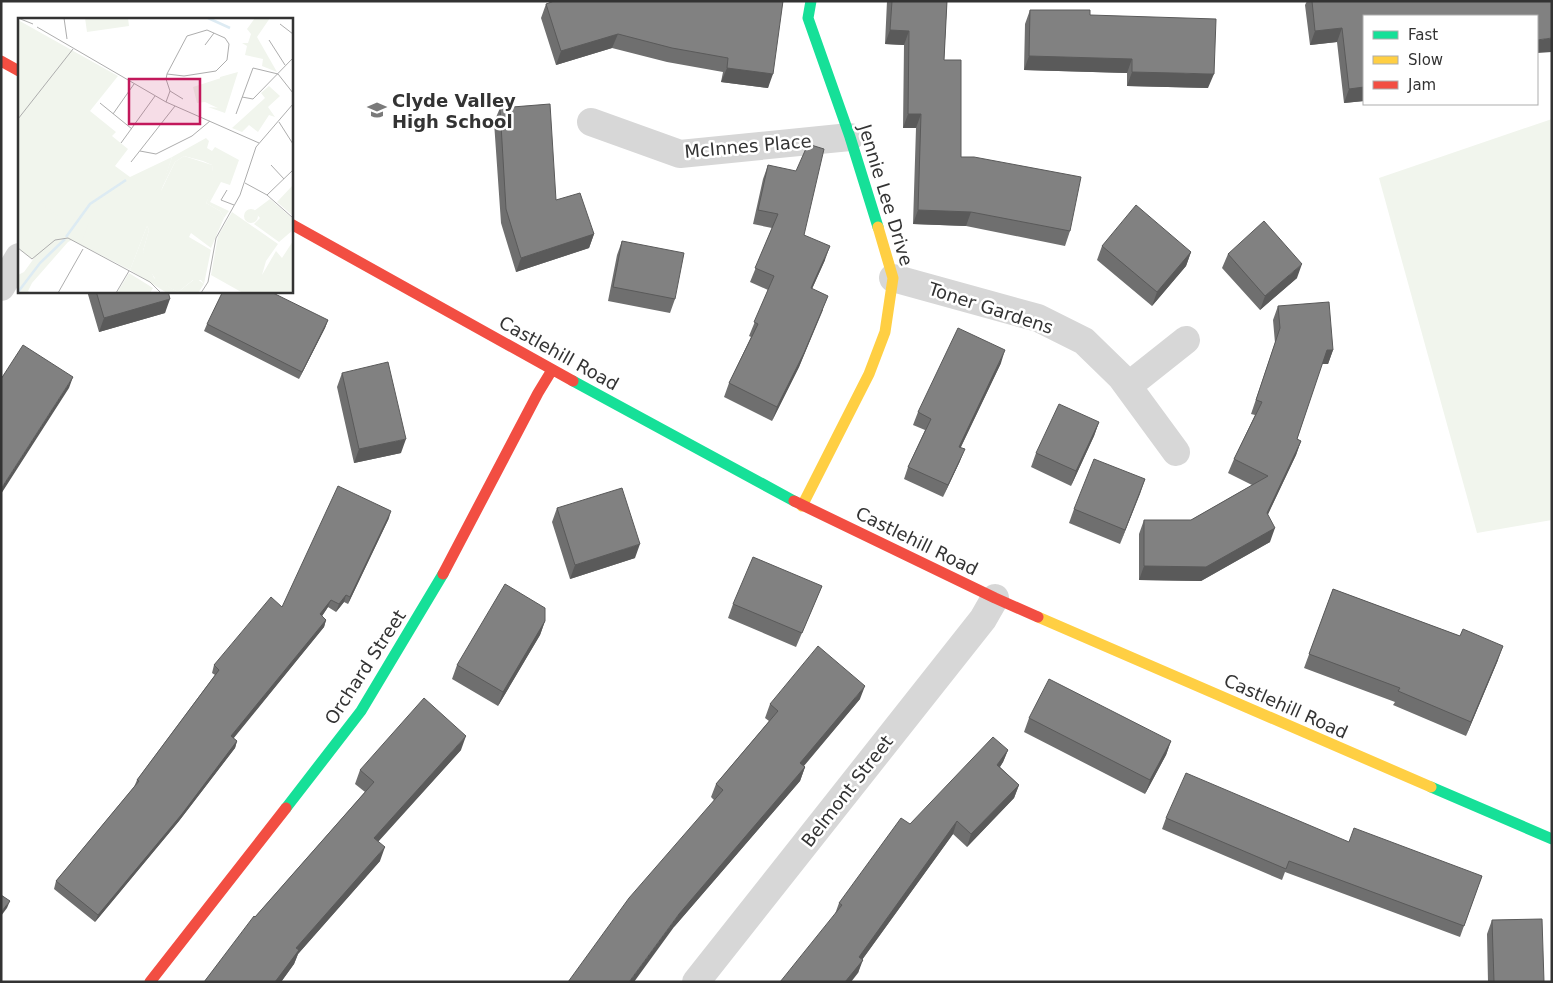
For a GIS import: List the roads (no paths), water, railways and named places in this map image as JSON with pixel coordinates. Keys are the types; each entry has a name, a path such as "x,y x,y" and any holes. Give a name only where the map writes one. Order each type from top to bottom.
{"main road":[{"name":"Jennie Lee Drive","path":"802,506 869,374 885,332 893,278 850,137 808,18 811,1"},
{"path":"1,61 18,70"},
{"name":"Castlehill Road","path":"292,225 552,370 802,506 995,598 1552,839"},
{"name":"Orchard Street","path":"150,982 361,711 439,581 552,370"}],"street":[{"name":"McInnes Place","path":"591,122 680,154 850,137"},
{"path":"1,286 18,259"},
{"name":"Toner Gardens","path":"893,278 1038,318 1084,341 1121,377 1176,452"},
{"path":"1128,386 1186,340"},
{"name":"Belmont Street","path":"696,982 983,619 995,598"}],"place":[{"name":"Clyde Valley High School","path":"377,110"}]}
